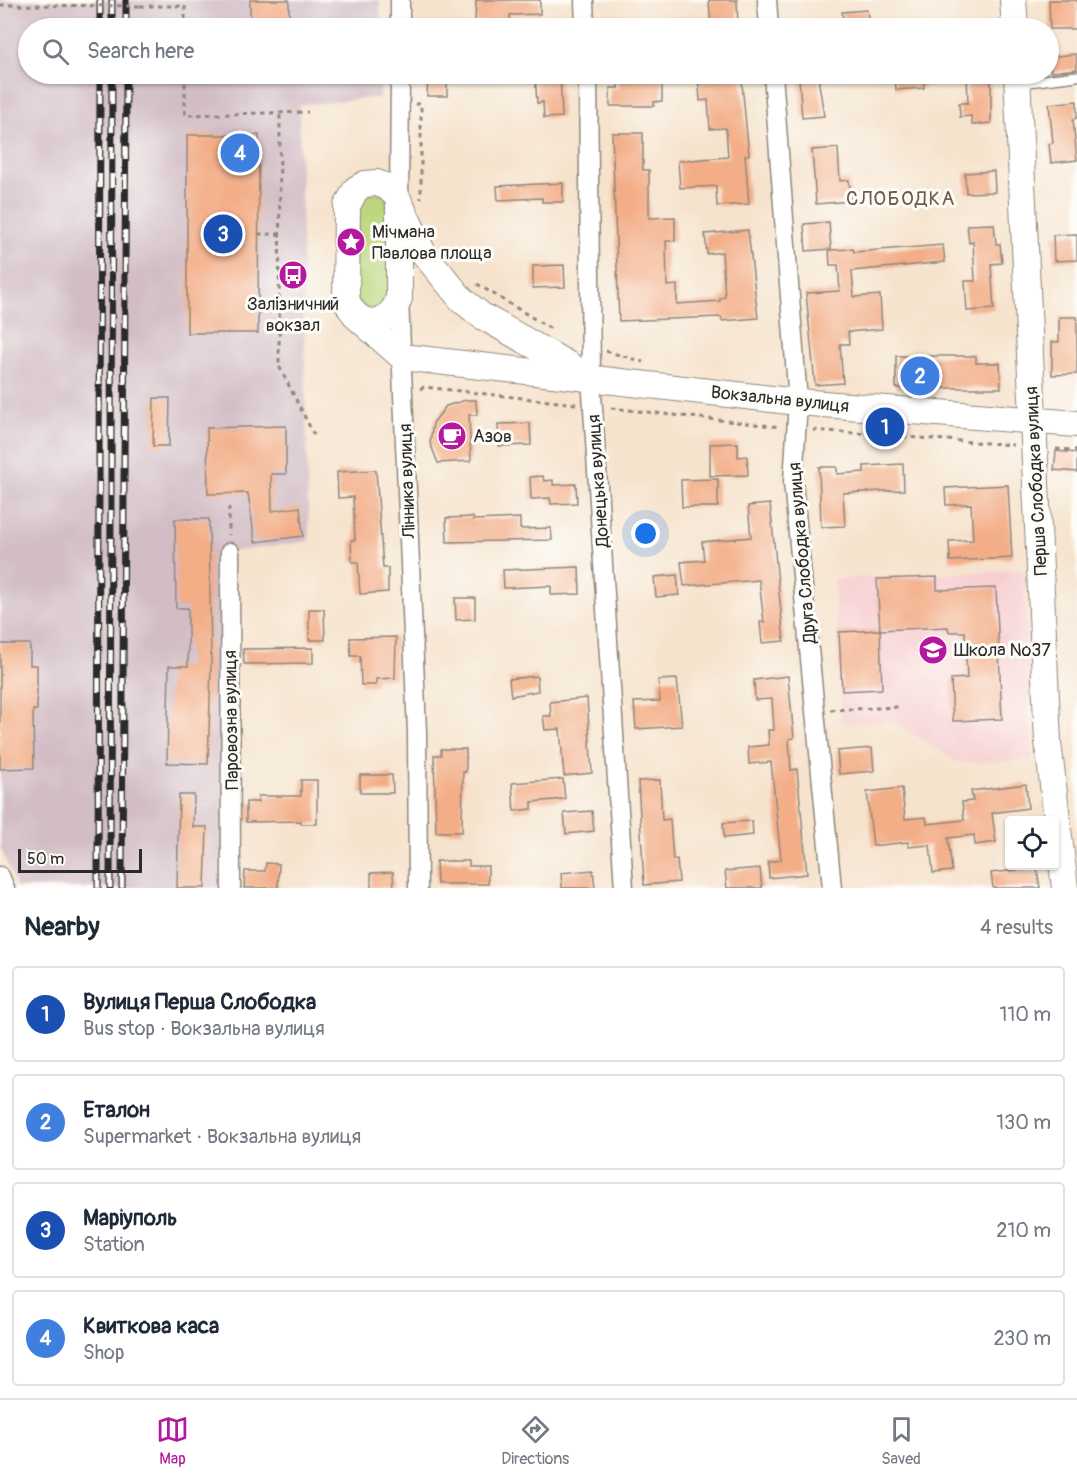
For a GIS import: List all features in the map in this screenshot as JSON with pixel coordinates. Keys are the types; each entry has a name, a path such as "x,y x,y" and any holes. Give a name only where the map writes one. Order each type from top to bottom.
{"street":[{"path":"400,0 400,18"},
{"path":"584,0 585,18"},
{"path":"767,0 768,18"},
{"path":"1013,0 1014,18"},
{"name":"Лінника вулиця","path":"400,84 399,298 417,732 418,888"},
{"name":"Донецька вулиця","path":"588,84 591,378 624,888"},
{"name":"Друга Слободка вулиця","path":"774,84 798,402 793,482 832,888"},
{"name":"Перша Слободка вулиця","path":"1018,84 1048,742 1065,888"},
{"path":"399,195 365,184 356,189 347,206 346,298 350,309 357,317 402,357"},
{"name":"Вокзальна вулиця","path":"399,195 422,251 462,300 482,316 591,378"},
{"path":"357,317 367,321 378,321 388,317 396,309 399,298"},
{"name":"Вокзальна вулиця","path":"402,357 798,402 1077,424"},
{"name":"Паровозна вулиця","path":"230,552 231,888"}],"lane":[{"path":"1059,77 1077,76"}],"path":[{"path":"0,5 185,6 185,18"},
{"path":"185,84 185,115 280,115 308,112"},
{"path":"399,195 422,104"},
{"path":"280,115 279,366 315,437"},
{"path":"258,234 280,234"},
{"path":"476,283 560,335"},
{"path":"796,429 1077,450"},
{"path":"229,507 230,552"},
{"path":"815,711 900,707"}],"shaded area":[{"path":"0,0 380,0 380,18 18,18 18,84 380,84 380,97 299,105 309,541 230,552 223,888 17,888 0,847"},
{"name":"Школа №37","path":"1024,570 1033,760 959,763 892,721 841,723 834,579"}],"green space":[{"path":"359,194 387,194 392,298 372,317 353,297"}],"building":[{"path":"250,0 289,0 289,18 250,18"},
{"path":"476,0 540,0 540,14 510,15 510,18 475,18"},
{"path":"709,0 737,0 738,18 710,18"},
{"path":"1049,0 1077,0 1077,29 1059,29 1059,18 1050,18"},
{"path":"867,10 868,18 843,18 842,12"},
{"path":"1076,54 1077,69 1059,71 1059,56"},
{"path":"428,84 447,84 447,96 427,96"},
{"path":"536,84 560,84 562,117 544,118 543,102 537,103"},
{"path":"618,84 662,84 662,101 654,102 654,106 610,106 610,88 618,88"},
{"path":"699,84 742,84 749,155 745,155 749,204 717,206 716,186 680,188 678,161 728,157 726,128 710,129 708,100 700,101"},
{"path":"799,84 819,84 824,116 802,118"},
{"path":"896,84 924,84 924,88 896,90"},
{"path":"967,84 991,84 991,123 972,125 971,116 960,117 959,103 968,103"},
{"path":"1077,101 1077,118 1073,119 1077,160 1051,163 1049,144 1053,143 1049,104"},
{"path":"612,133 643,133 643,170 649,170 649,218 675,217 675,241 666,241 667,286 677,285 677,304 720,301 720,298 725,297 722,252 707,254 705,234 748,230 758,318 722,321 721,317 619,321"},
{"path":"187,135 259,135 258,333 187,333"},
{"path":"838,148 840,181 849,180 851,201 816,204 812,150"},
{"path":"994,171 995,192 966,193 965,173"},
{"path":"563,183 563,202 542,202 542,198 498,200 497,186"},
{"path":"829,222 831,249 806,251 804,224"},
{"path":"994,224 996,244 1000,244 1002,263 991,264 994,309 967,311 965,281 975,281 973,242 969,243 967,225"},
{"path":"1077,234 1077,260 1054,261 1053,235"},
{"path":"943,245 945,262 852,271 854,297 880,295 882,329 848,332 849,344 840,344 843,383 815,385 806,293 840,291 838,265 830,265 829,250 853,249 854,252"},
{"path":"564,265 565,287 533,288 533,266"},
{"path":"1059,317 1077,317 1077,374 1052,375 1052,342 1059,342"},
{"path":"896,356 976,356 976,363 1000,363 1001,388 896,388"},
{"path":"154,398 170,398 169,446 153,446"},
{"path":"466,400 476,400 477,415 469,415 471,461 438,463 430,443 433,423 446,406"},
{"path":"530,423 531,445 499,446 498,424"},
{"path":"286,426 286,474 271,474 272,511 300,507 303,536 255,542 248,493 208,494 207,428"},
{"path":"738,443 738,457 747,456 748,475 710,476 710,444"},
{"path":"1056,451 1077,453 1077,472 1054,470"},
{"path":"903,464 904,490 843,493 845,526 821,527 819,467 837,467 837,474 864,472 864,466"},
{"path":"376,470 383,568 388,568 388,592 360,594 358,562 352,562 351,540 355,540 353,497 338,498 337,472"},
{"path":"543,476 544,481 553,480 553,485 576,484 577,503 551,504 550,498 531,499 530,477"},
{"path":"718,479 718,507 682,507 681,480"},
{"path":"1008,485 1012,558 950,561 949,541 973,540 971,504 946,505 945,488"},
{"path":"770,504 784,641 762,643 760,622 764,622 759,580 684,586 681,562 704,560 702,542 751,537 748,506"},
{"path":"473,517 473,520 520,518 520,529 551,528 552,540 447,542 446,518"},
{"path":"175,519 209,519 211,667 208,764 167,763 169,666 188,666 188,608 176,608"},
{"path":"579,567 580,594 551,595 551,586 504,588 503,570"},
{"path":"677,575 679,595 656,597 654,577"},
{"path":"937,577 937,590 996,588 1002,719 953,721 951,679 967,678 965,632 949,632 948,627 880,630 877,579"},
{"path":"455,598 475,598 475,619 456,620"},
{"path":"309,609 324,609 325,640 309,640"},
{"path":"880,630 882,689 842,691 839,632"},
{"path":"396,637 395,678 376,679 376,685 361,685 360,656 351,656 350,638"},
{"path":"0,644 30,644 30,665 37,665 37,710 33,710 34,768 0,769"},
{"path":"313,648 313,663 244,664 243,649"},
{"path":"537,676 538,691 511,696 509,679"},
{"path":"788,676 794,738 789,739 791,770 797,769 807,874 769,878 768,862 781,860 771,762 749,764 748,747 769,745 768,730 774,730 772,699 755,700 754,680"},
{"path":"677,679 682,726 636,729 634,702 660,701 658,680"},
{"path":"587,698 592,773 564,776 560,729 545,730 543,716 551,716 550,702"},
{"path":"872,748 874,771 839,774 837,751"},
{"path":"441,749 466,749 466,772 463,772 462,832 436,832 434,755 441,755"},
{"path":"360,775 392,775 393,793 360,793"},
{"path":"563,779 565,799 532,802 532,809 514,811 512,783"},
{"path":"301,780 317,780 317,824 301,824 301,821 246,822 246,802 258,802 258,796 301,796"},
{"path":"660,780 662,820 670,819 673,860 677,859 679,882 644,885 638,781"},
{"path":"1026,784 1028,808 992,813 996,842 975,845 974,835 948,838 952,871 933,873 930,845 908,847 908,842 873,846 867,792 902,788 905,819 926,817 927,824 964,820 962,802 973,801 971,791"},
{"path":"179,795 194,795 193,827 207,827 205,888 177,888"},
{"path":"592,811 594,831 566,834 564,813"},
{"path":"752,821 753,835 724,838 723,823"},
{"path":"436,861 469,861 469,866 488,866 488,884 437,884"},
{"path":"266,863 279,864 278,888 244,888 245,871 265,871"},
{"path":"760,868 762,888 727,888 725,871"},
{"path":"593,870 595,888 562,888 561,873"},
{"path":"1037,870 1040,888 993,888 991,873"},
{"path":"393,872 394,888 371,888 371,873"}],"railway":[{"path":"100,0 100,18"},
{"path":"112,0 112,18"},
{"path":"126,0 126,18"},
{"path":"98,888 100,84"},
{"path":"110,888 112,84"},
{"path":"122,888 126,84"}],"place":[{"name":"Квиткова каса","path":"240,153"},
{"name":"Маріуполь","path":"223,234"},
{"name":"Мічмана Павлова площа","path":"351,242"},
{"name":"Залізничний вокзал","path":"293,275"},
{"name":"Еталон","path":"920,376"},
{"name":"Вулиця Перша Слободка","path":"885,427"},
{"name":"Азов","path":"452,436"},
{"name":"Школа №37","path":"933,650"}],"district":[{"name":"СЛОБОДКА","path":"901,198"}]}
